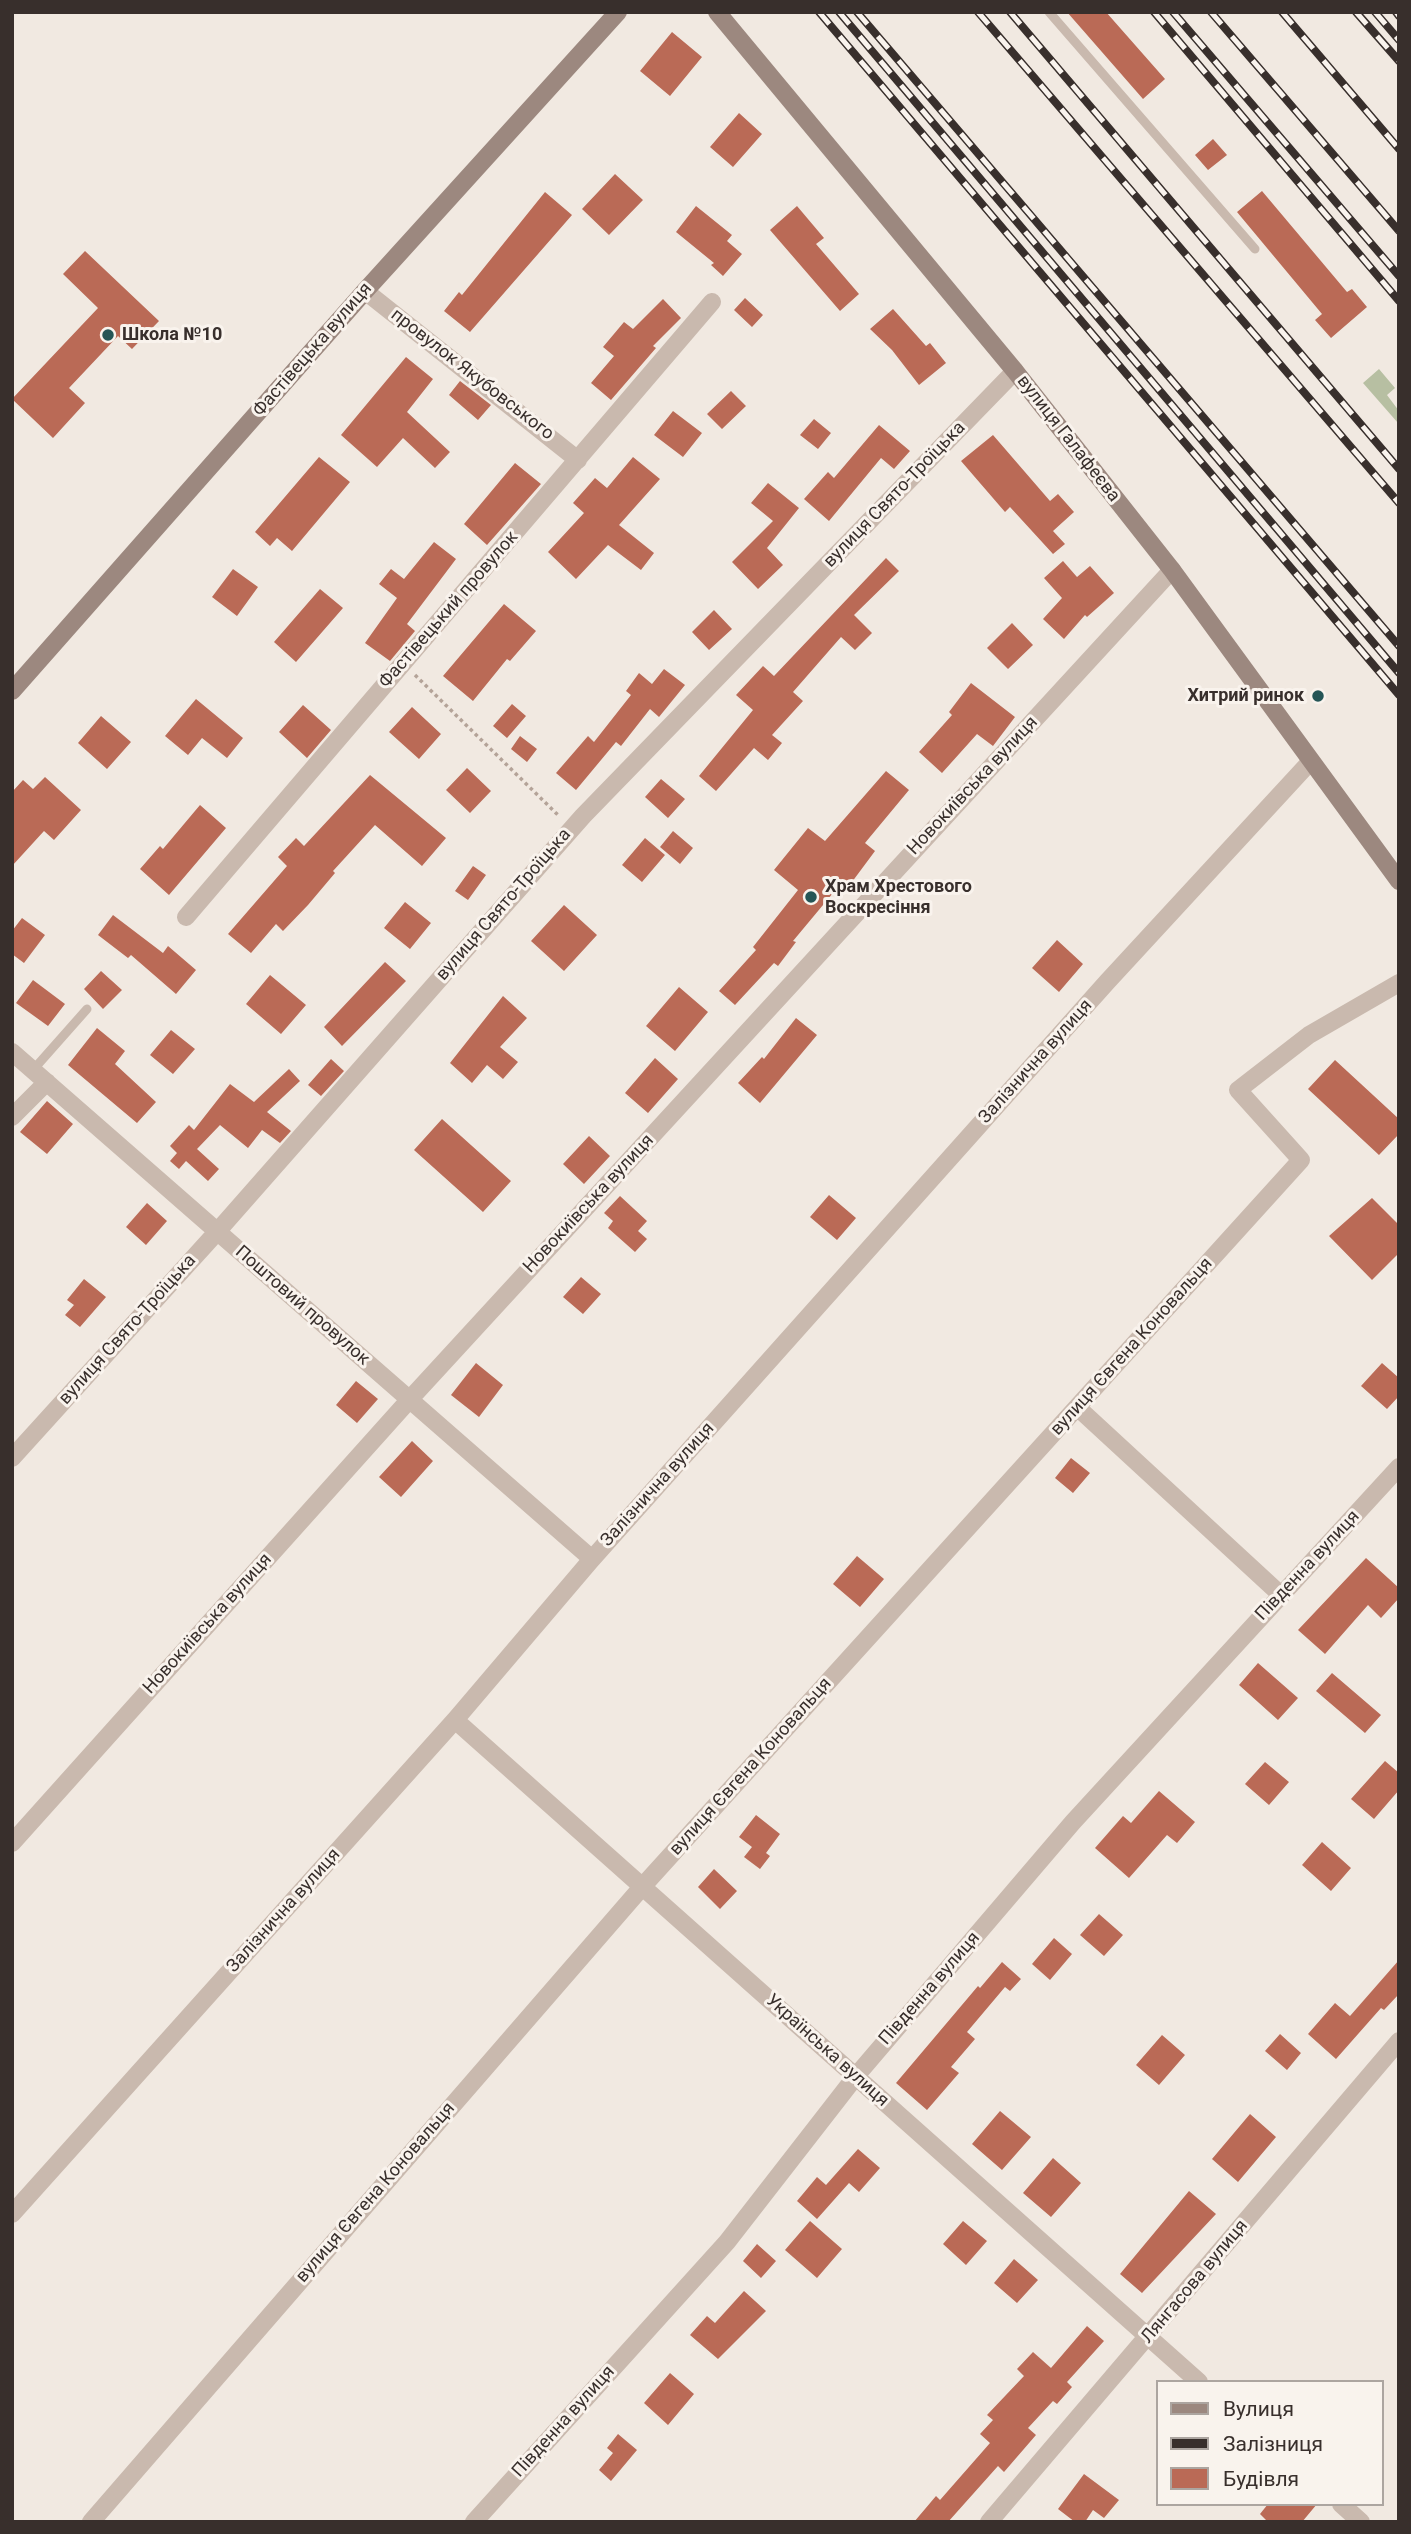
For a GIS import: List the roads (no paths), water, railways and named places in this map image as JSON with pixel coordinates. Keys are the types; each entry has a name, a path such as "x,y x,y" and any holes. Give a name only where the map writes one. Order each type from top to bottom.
{"street":[{"name":"Фастівецька вулиця","path":"12,691 365,291 618,12"},
{"name":"вулиця Галафеєва","path":"717,12 1015,371 1172,570 1399,881"},
{"name":"провулок Якубовського","path":"365,291 578,460"},
{"name":"Фастівецький провулок","path":"186,917 712,302"},
{"name":"вулиця Свято-Троїцька","path":"12,1458 216,1233 572,828 1015,371"},
{"name":"Новокиївська вулиця","path":"12,1843 410,1399 1172,570"},
{"name":"Залізнична вулиця","path":"12,2214 455,1720 592,1559 1107,982 1310,762"},
{"name":"вулиця Євгена Коновальця","path":"91,2522 642,1887 1301,1160 1238,1090 1309,1035 1399,983"},
{"name":"Поштовий провулок","path":"12,1052 592,1559"},
{"path":"12,1117 40,1076"},
{"path":"1077,1407 1281,1595"},
{"name":"Південна вулиця","path":"474,2522 727,2242 856,2076 1073,1822 1399,1467"},
{"name":"Українська вулиця","path":"455,1720 1197,2380"},
{"name":"Лянгасова вулиця","path":"989,2522 1399,2041"},
{"path":"1343,2506 1361,2522"}],"lane":[{"path":"1049,12 1255,249"},
{"path":"40,1076 87,1009"}],"railway":[{"path":"819,12 1399,695"},
{"path":"839,12 1399,673"},
{"path":"857,12 1399,646"},
{"path":"978,12 1399,503"},
{"path":"1010,12 1399,469"},
{"path":"1154,12 1399,301"},
{"path":"1173,12 1399,276"},
{"path":"1211,12 1399,231"},
{"path":"1282,12 1399,149"},
{"path":"1356,12 1399,61"},
{"path":"1375,12 1399,40"},
{"path":"1396,12 1399,16"}],"place":[{"name":"Школа №10","path":"108,335"},
{"name":"Хитрий ринок","path":"1318,696"},
{"name":"Храм Хрестового Воскресіння","path":"811,897"}]}
